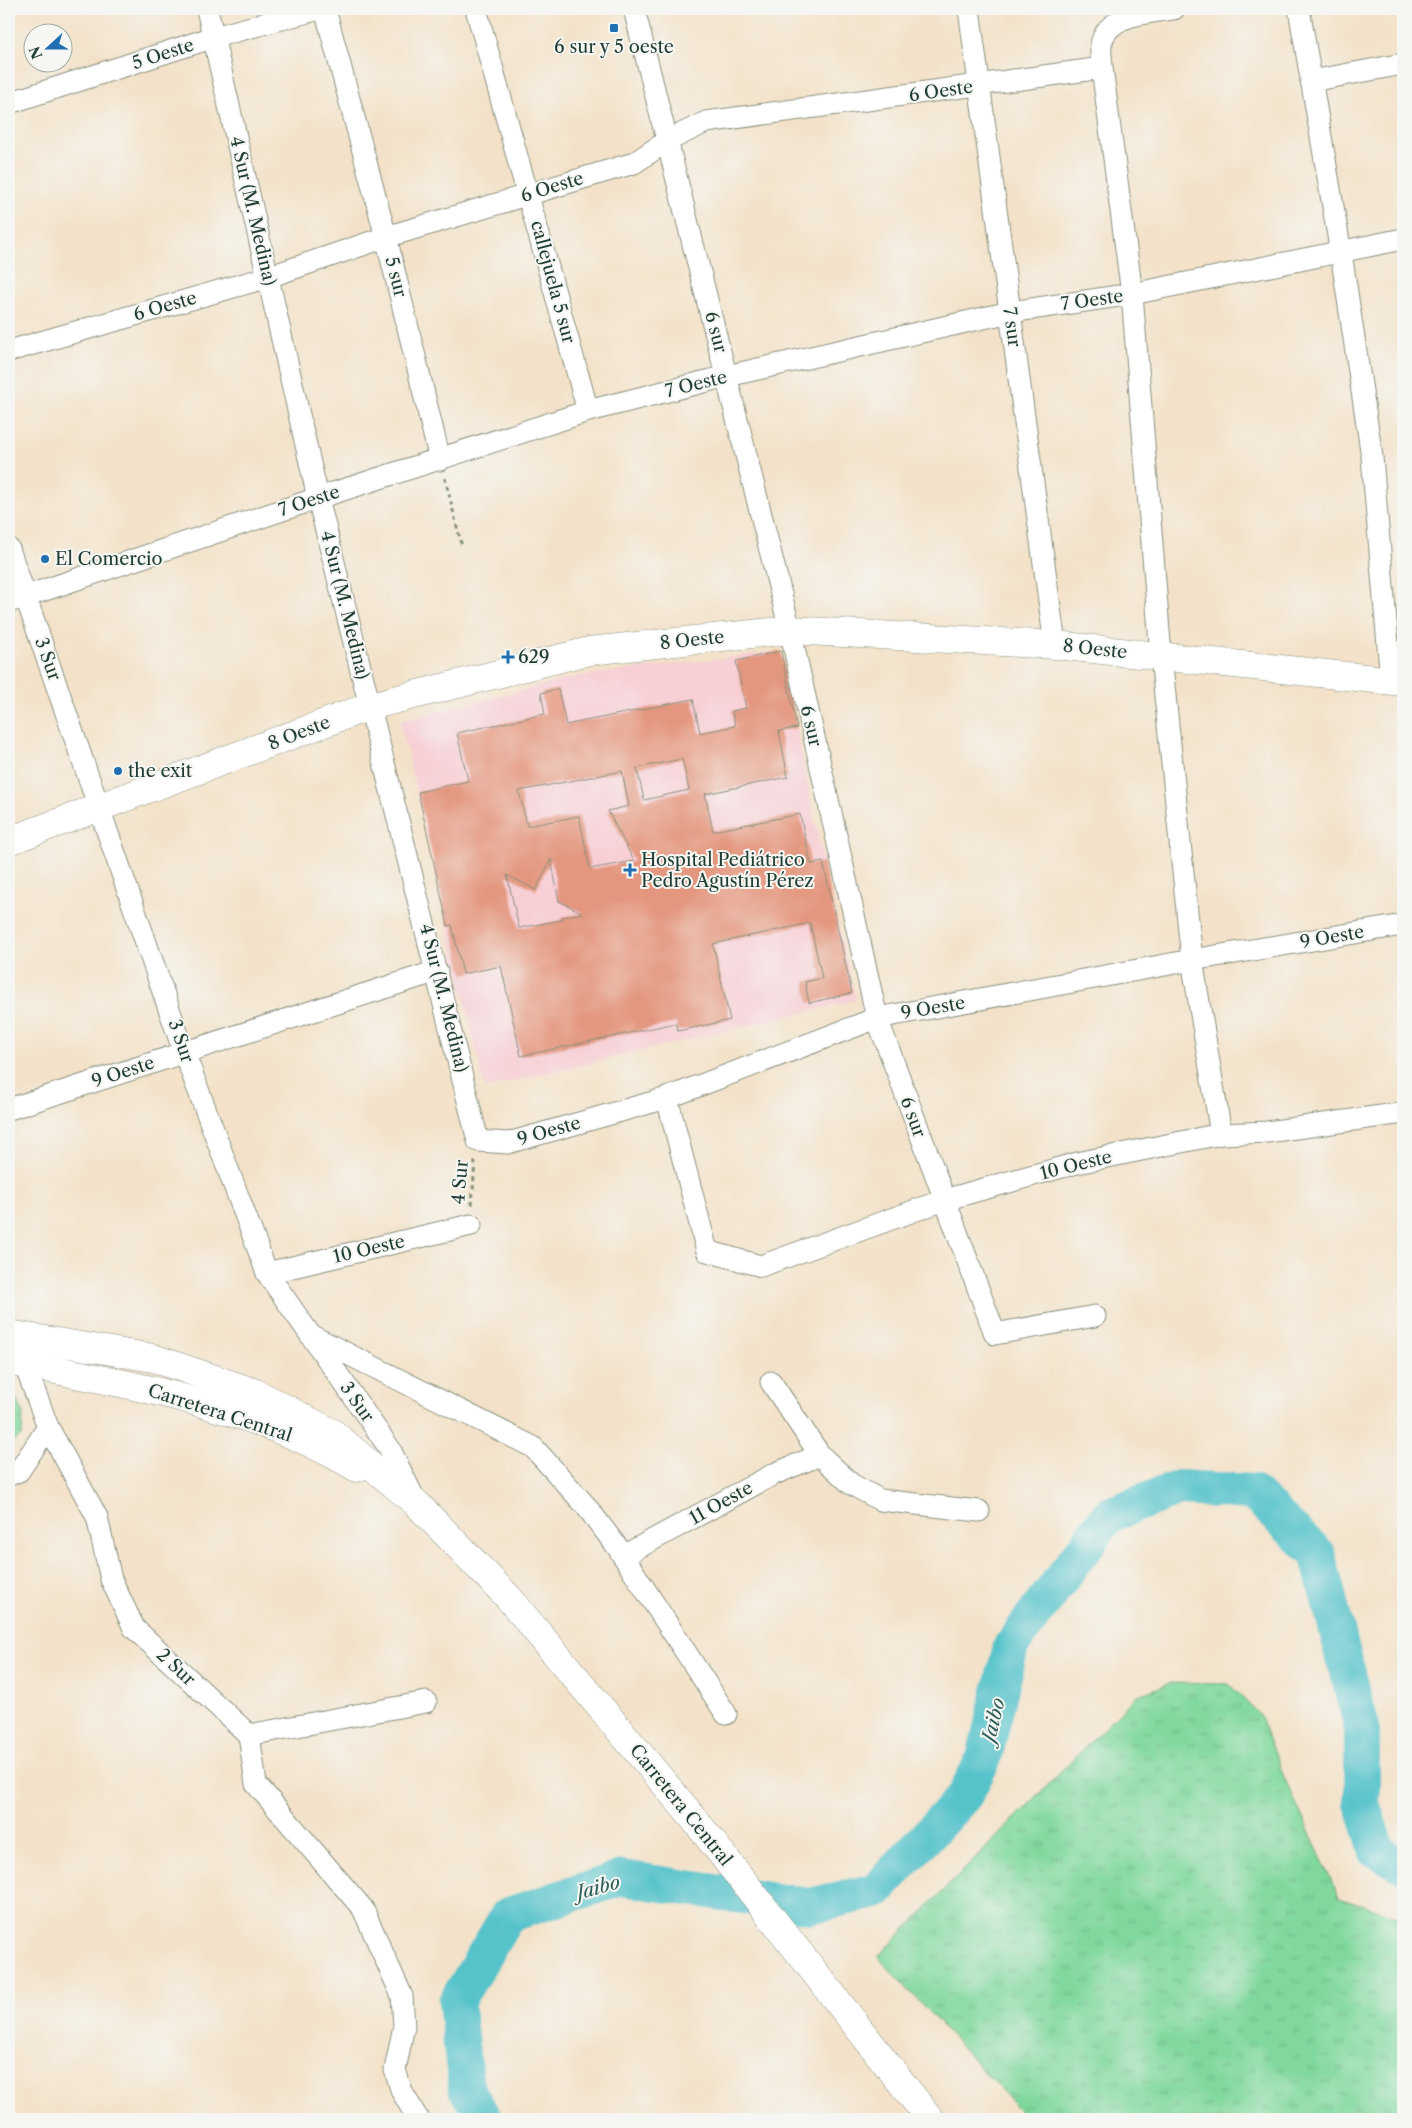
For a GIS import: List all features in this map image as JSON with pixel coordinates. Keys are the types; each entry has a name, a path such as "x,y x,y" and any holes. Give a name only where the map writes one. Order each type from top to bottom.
{"main road":[{"name":"8 Oeste","path":"9,841 370,706 589,651 790,630 1055,645 1397,682"},
{"name":"Carretera Central","path":"10,1330 153,1358 256,1394 334,1434 416,1503 508,1597 695,1820 930,2119"},
{"name":"Carretera Central","path":"17,1363 156,1390 249,1419 332,1453 416,1503"}],"street":[{"name":"4 Sur (M. Medina)","path":"207,9 318,498 478,1141"},
{"name":"5 Oeste","path":"9,104 214,37 320,9"},
{"name":"5 sur","path":"325,9 386,237 440,460"},
{"name":"callejuela 5 sur","path":"476,9 588,411"},
{"name":"6 sur","path":"634,9 790,630 876,1018 995,1334 1095,1316"},
{"name":"7 sur","path":"969,9 1055,645"},
{"path":"1174,9 1126,17 1110,26 1101,44 1102,68 1132,294 1161,656 1192,960 1221,1134"},
{"path":"1299,9 1341,253 1372,456 1397,682"},
{"path":"1311,81 1403,64"},
{"name":"6 Oeste","path":"9,351 268,277 386,237 634,163 668,141 706,122 1102,68"},
{"name":"7 Oeste","path":"17,599 318,498 588,411 727,376 1010,312 1132,294 1403,239"},
{"name":"3 Sur","path":"9,548 17,599 101,808 184,1052 267,1273 390,1449 416,1503"},
{"name":"9 Oeste","path":"478,1141 508,1143 667,1098 876,1018 1192,960 1403,925"},
{"name":"9 Oeste","path":"9,1109 437,971"},
{"name":"10 Oeste","path":"667,1098 707,1251 761,1266 944,1200 1077,1162 1221,1134 1267,1132 1403,1113"},
{"name":"10 Oeste","path":"267,1273 471,1225"},
{"name":"2 Sur","path":"10,1330 17,1363 48,1427 97,1517 111,1579 134,1628 249,1735"},
{"path":"311,1336 533,1447 586,1506 623,1556 726,1714"},
{"path":"771,1382 820,1455 851,1484 880,1500 979,1511"},
{"path":"9,1475 19,1470 48,1427"},
{"name":"11 Oeste","path":"623,1556 774,1474 820,1455"},
{"path":"418,2119 402,2092 395,2070 404,2026 402,1996 363,1910 256,1784 249,1735 426,1702"}],"path":[{"path":"440,460 462,547"},
{"name":"4 Sur","path":"471,1225 478,1141"}],"shaded area":[{"name":"Hospital Pediátrico Pedro Agustín Pérez","path":"781,651 823,862 856,1000 485,1088 400,721 579,676"}],"green space":[{"path":"9,1387 23,1411 22,1435 9,1445"},
{"path":"1171,1683 1229,1684 1261,1717 1284,1777 1339,1897 1403,1918 1403,2119 1028,2119 878,1957 1136,1696"}],"building":[{"name":"Hospital Pediátrico Pedro Agustín Pérez","path":"781,651 797,728 779,731 788,777 705,794 713,831 800,814 811,864 823,862 852,993 809,1003 805,982 822,978 810,923 713,944 730,1020 678,1031 676,1023 521,1056 501,966 463,974 452,925 448,926 418,792 468,781 457,733 545,714 541,693 558,689 566,725 693,699 700,733 735,726 732,711 746,708 736,661","holes":["682,759 689,790 644,800 637,768","622,771 629,806 608,811 634,861 590,869 579,816 527,826 519,791","551,859 559,901 583,913 562,917 562,920 519,928 507,875 536,890"]}],"waterway":[{"name":"Jaibo","path":"484,2119 466,2088 456,2002 508,1915 622,1878 809,1906 876,1891 965,1795 984,1758 1011,1646 1109,1515 1179,1488 1252,1492 1317,1553 1362,1728 1362,1803 1377,1851 1403,1865"}],"place":[{"name":"6 sur y 5 oeste","path":"614,28"},
{"name":"El Comercio","path":"45,559"},
{"name":"629","path":"508,657"},
{"name":"the exit","path":"118,771"},
{"name":"Hospital Pediátrico Pedro Agustín Pérez","path":"630,870"}]}
